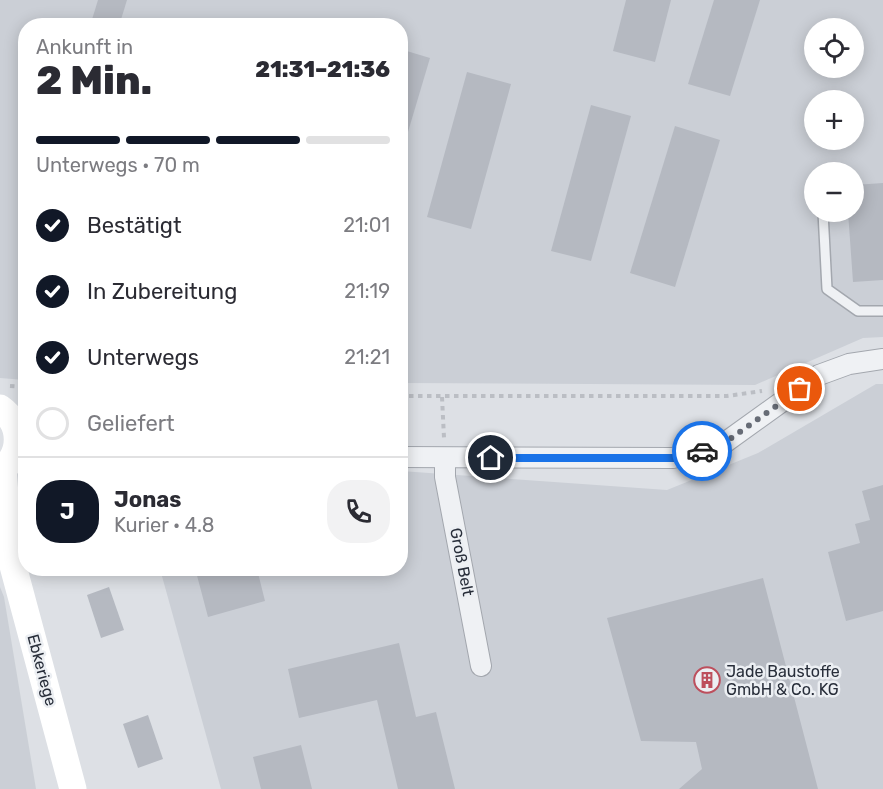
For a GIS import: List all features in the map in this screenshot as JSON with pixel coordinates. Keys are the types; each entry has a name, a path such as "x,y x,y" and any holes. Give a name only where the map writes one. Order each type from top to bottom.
{"street":[{"path":"408,457 673,458 695,454 723,444 819,375 849,364 883,359"},
{"name":"Ebkeriege","path":"13,419 17,433 11,460 5,540 74,789"},
{"name":"Groß Belt","path":"445,458 446,477 481,666"}],"lane":[{"path":"823,222 826,289 858,311 883,311"}],"path":[{"path":"408,396 727,396 768,390"},
{"path":"442,397 445,458"}],"shaded area":[{"path":"0,0 883,0 883,337 863,338 755,385 408,383 408,18 18,18 18,379 0,378"},
{"path":"876,384 883,384 883,789 221,789 162,576 408,576 408,472 667,490 758,453"},
{"path":"0,587 4,597 36,789 0,789"}],"building":[{"path":"98,0 127,0 121,18 92,18"},
{"path":"626,0 671,0 655,62 613,51"},
{"path":"714,0 760,0 730,96 688,84"},
{"path":"408,51 430,58 408,132"},
{"path":"467,72 511,84 471,229 427,217"},
{"path":"591,105 631,116 591,261 551,251"},
{"path":"675,126 720,140 675,287 630,273"},
{"path":"883,183 883,280 853,282 849,222 864,222 864,184"},
{"path":"883,485 883,611 846,621 828,552 860,543 855,524 870,520 862,491"},
{"path":"197,576 259,576 265,601 208,617"},
{"name":"Jade Baustoffe GmbH & Co. KG","path":"763,578 818,789 679,789 702,769 696,742 641,741 607,618"},
{"path":"109,587 124,630 101,638 87,595"},
{"path":"399,643 416,717 436,712 455,789 398,789 377,700 299,718 288,669"},
{"path":"148,715 163,759 138,768 123,724"},
{"path":"301,745 312,789 261,789 253,757"}],"way so far":[{"path":"702,451 723,444 800,389"}],"place":[{"name":"Jade Baustoffe GmbH & Co. KG","path":"707,680"}],"route":[{"path":"491,458 673,458 702,451"}]}
